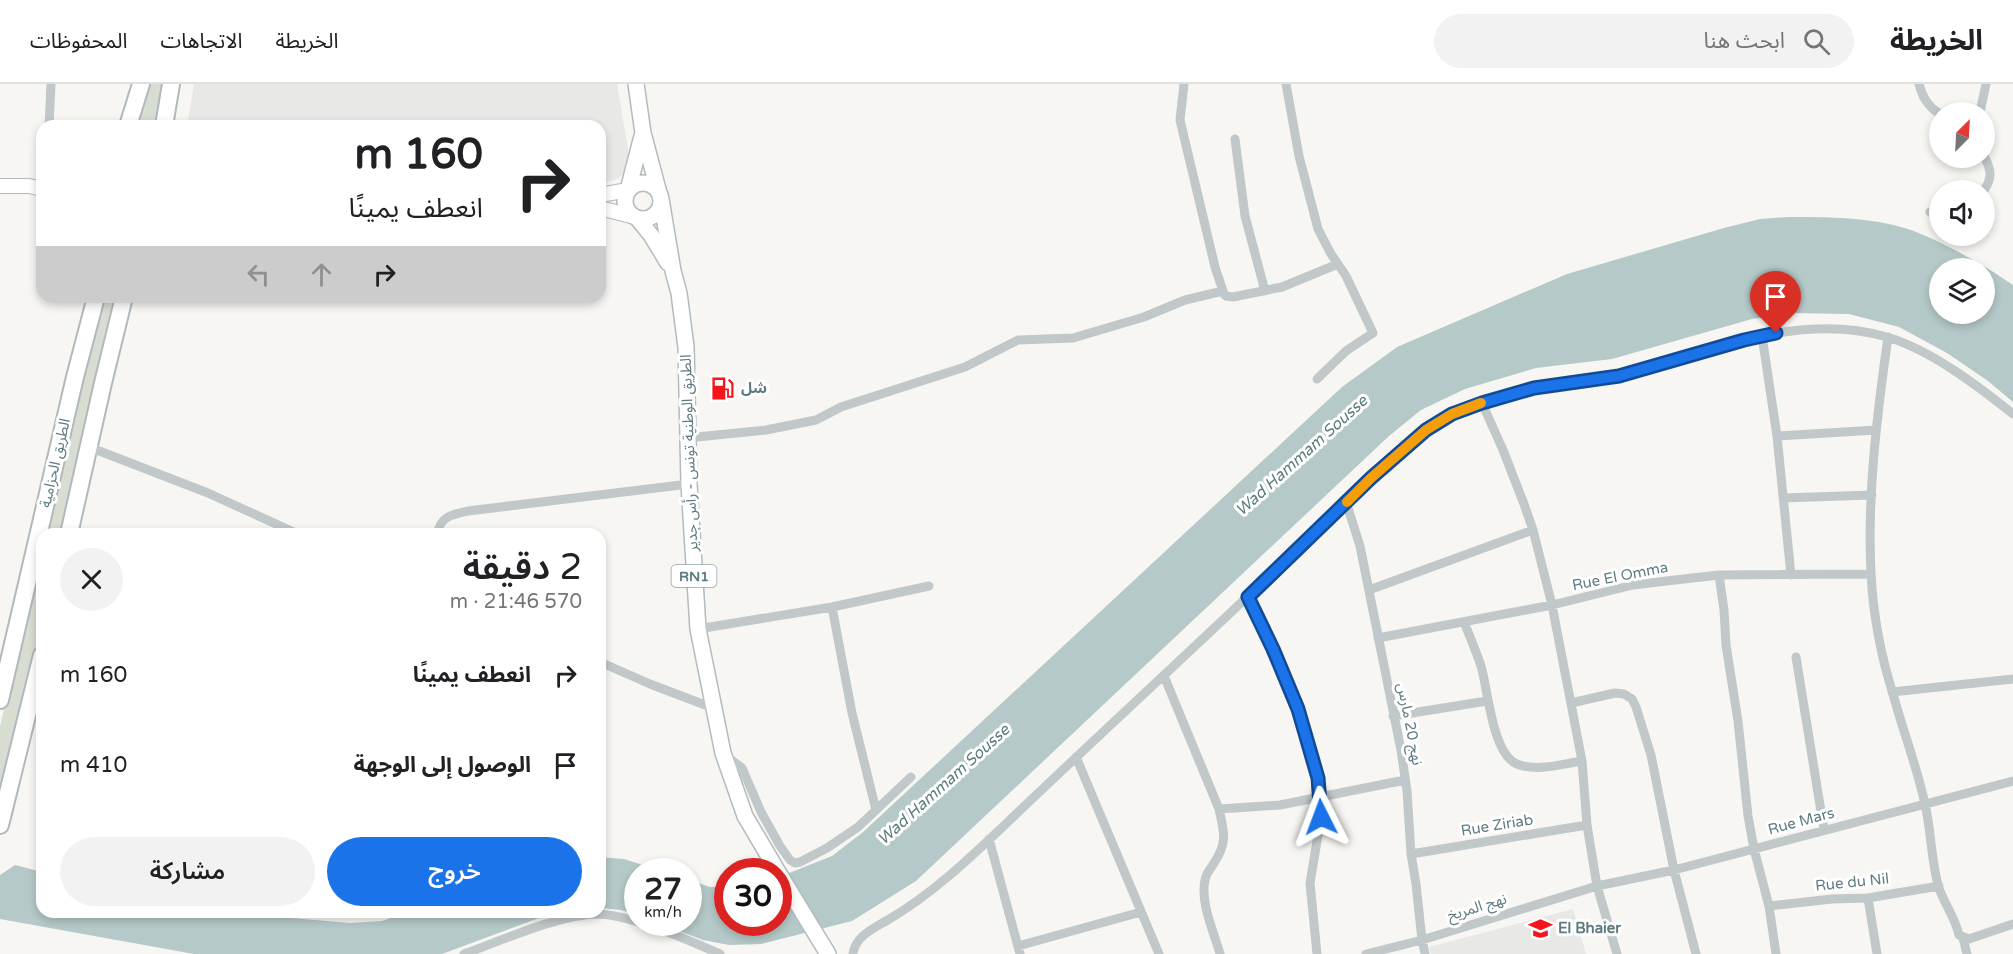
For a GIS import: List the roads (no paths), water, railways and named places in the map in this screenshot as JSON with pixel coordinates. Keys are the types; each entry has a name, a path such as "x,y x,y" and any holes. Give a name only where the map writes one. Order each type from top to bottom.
{"highway":[{"path":"130,120 141,84"},
{"path":"165,120 171,84"},
{"name":"الطريق الحزامية","path":"40,528 94,303"},
{"name":"الطريق الحزامية","path":"70,528 123,303"},
{"name":"الطريق الحزامية","path":"0,700 36,545"},
{"path":"0,825 36,679"}],"main road":[{"name":"الطريق الوطنية تونس - رأس جدير","path":"636,84 643,133 660,196 679,293 686,347 687,438 698,629 723,753 745,816 771,858"},
{"name":"الطريق الوطنية تونس - رأس جدير","path":"628,190 643,133"},
{"path":"606,194 628,190 640,183 648,184 660,196 660,206 652,218 634,217 606,210"},
{"path":"0,186 36,186"},
{"name":"RN1","path":"628,190 624,200 625,206 634,217"},
{"name":"الطريق الوطنية تونس - رأس جدير","path":"634,217 657,244 673,271"},
{"name":"الطريق الوطنية تونس - رأس جدير","path":"792,894 825,949"}],"street":[{"path":"49,120 51,84"},
{"path":"1184,84 1180,120 1213,257 1226,296 1282,287 1338,264"},
{"path":"1286,84 1299,156 1318,229 1346,276 1373,333 1346,351 1317,379"},
{"path":"1919,84 1924,100 1929,106"},
{"path":"1982,102 1986,84"},
{"path":"1235,139 1245,216 1265,291"},
{"path":"687,438 766,430 816,420 841,407 965,368 1018,340 1073,338 1144,317 1185,300 1223,291"},
{"path":"853,954 857,941 904,911 989,839 1248,597 1371,478 1426,430 1452,414 1534,388 1619,376 1762,336 1790,330 1832,328 1888,337 1934,358 1988,394 2013,414"},
{"path":"1762,336 1777,436 1791,575"},
{"path":"1888,337 1875,430 1871,574 1879,636 1892,692 1925,804 1939,886 1959,935 1963,938 1967,954"},
{"path":"1482,403 1515,479 1533,531 1552,605 1582,761 1587,825 1597,886 1617,954"},
{"path":"1777,436 1875,430"},
{"path":"89,447 208,493 285,528"},
{"path":"440,528 441,522 448,516 468,511 689,484"},
{"path":"1783,498 1872,495"},
{"name":"نهج 20 مارس","path":"1346,502 1360,546 1405,780 1411,854 1425,954"},
{"path":"1369,590 1533,531"},
{"name":"Rue El Omma","path":"1378,638 1552,605 1634,585 1719,575 1871,574"},
{"path":"1719,575 1726,645 1754,849 1769,906 1776,954"},
{"path":"698,629 832,606 929,585"},
{"path":"1248,597 1296,703 1318,778 1321,817 1310,883 1317,954"},
{"path":"832,606 852,713 876,810"},
{"path":"1464,622 1481,668 1487,701 1506,755 1517,764 1532,767 1582,761"},
{"path":"1796,657 1824,830"},
{"path":"606,665 713,708"},
{"path":"1164,676 1219,809 1225,839 1223,848 1206,876 1204,887 1220,954"},
{"path":"1892,692 2013,679"},
{"path":"1571,704 1615,693 1624,694 1632,699 1651,755 1674,870 1696,954"},
{"path":"1393,716 1487,701"},
{"path":"723,753 742,768 761,812 780,846 795,863 827,848 858,827 911,777"},
{"path":"1076,757 1159,954"},
{"path":"1219,809 1280,805 1405,780"},
{"name":"Rue Mars","path":"1597,886 1674,870 2013,781"},
{"name":"Rue Ziriab","path":"1411,854 1587,825"},
{"path":"989,839 1019,950 1142,912"},
{"name":"نهج المريخ","path":"1366,954 1422,940 1597,886"},
{"name":"Rue du Nil","path":"1769,906 1832,899 1868,898 1939,886"},
{"path":"1868,898 1877,954"},
{"path":"606,915 645,926 720,954"},
{"path":"464,954 570,918"},
{"path":"1963,938 1969,939 2013,924"}],"water":[{"name":"Wad Hammam Sousse","path":"1789,217 1864,220 1894,225 1920,233 1929,237 1929,246 1947,246 1969,258 1929,258 1929,324 1995,324 1995,274 2013,285 2013,402 1988,381 1947,353 1899,327 1849,314 1790,313 1752,319 1612,359 1536,368 1465,389 1421,410 1389,436 916,881 852,921 761,944 729,945 692,936 702,936 702,884 714,887 714,936 792,936 792,872 832,856 862,833 1342,387 1397,347 1567,274 1760,219"},
{"path":"606,858 624,859 624,911 606,909"},
{"path":"15,865 36,870 36,918 292,918 350,923 382,921 391,918 539,918 442,954 194,954 0,919 0,875"}],"place":[{"name":"شل","path":"723,388"},
{"name":"El Bhaier","path":"1540,928"}]}
